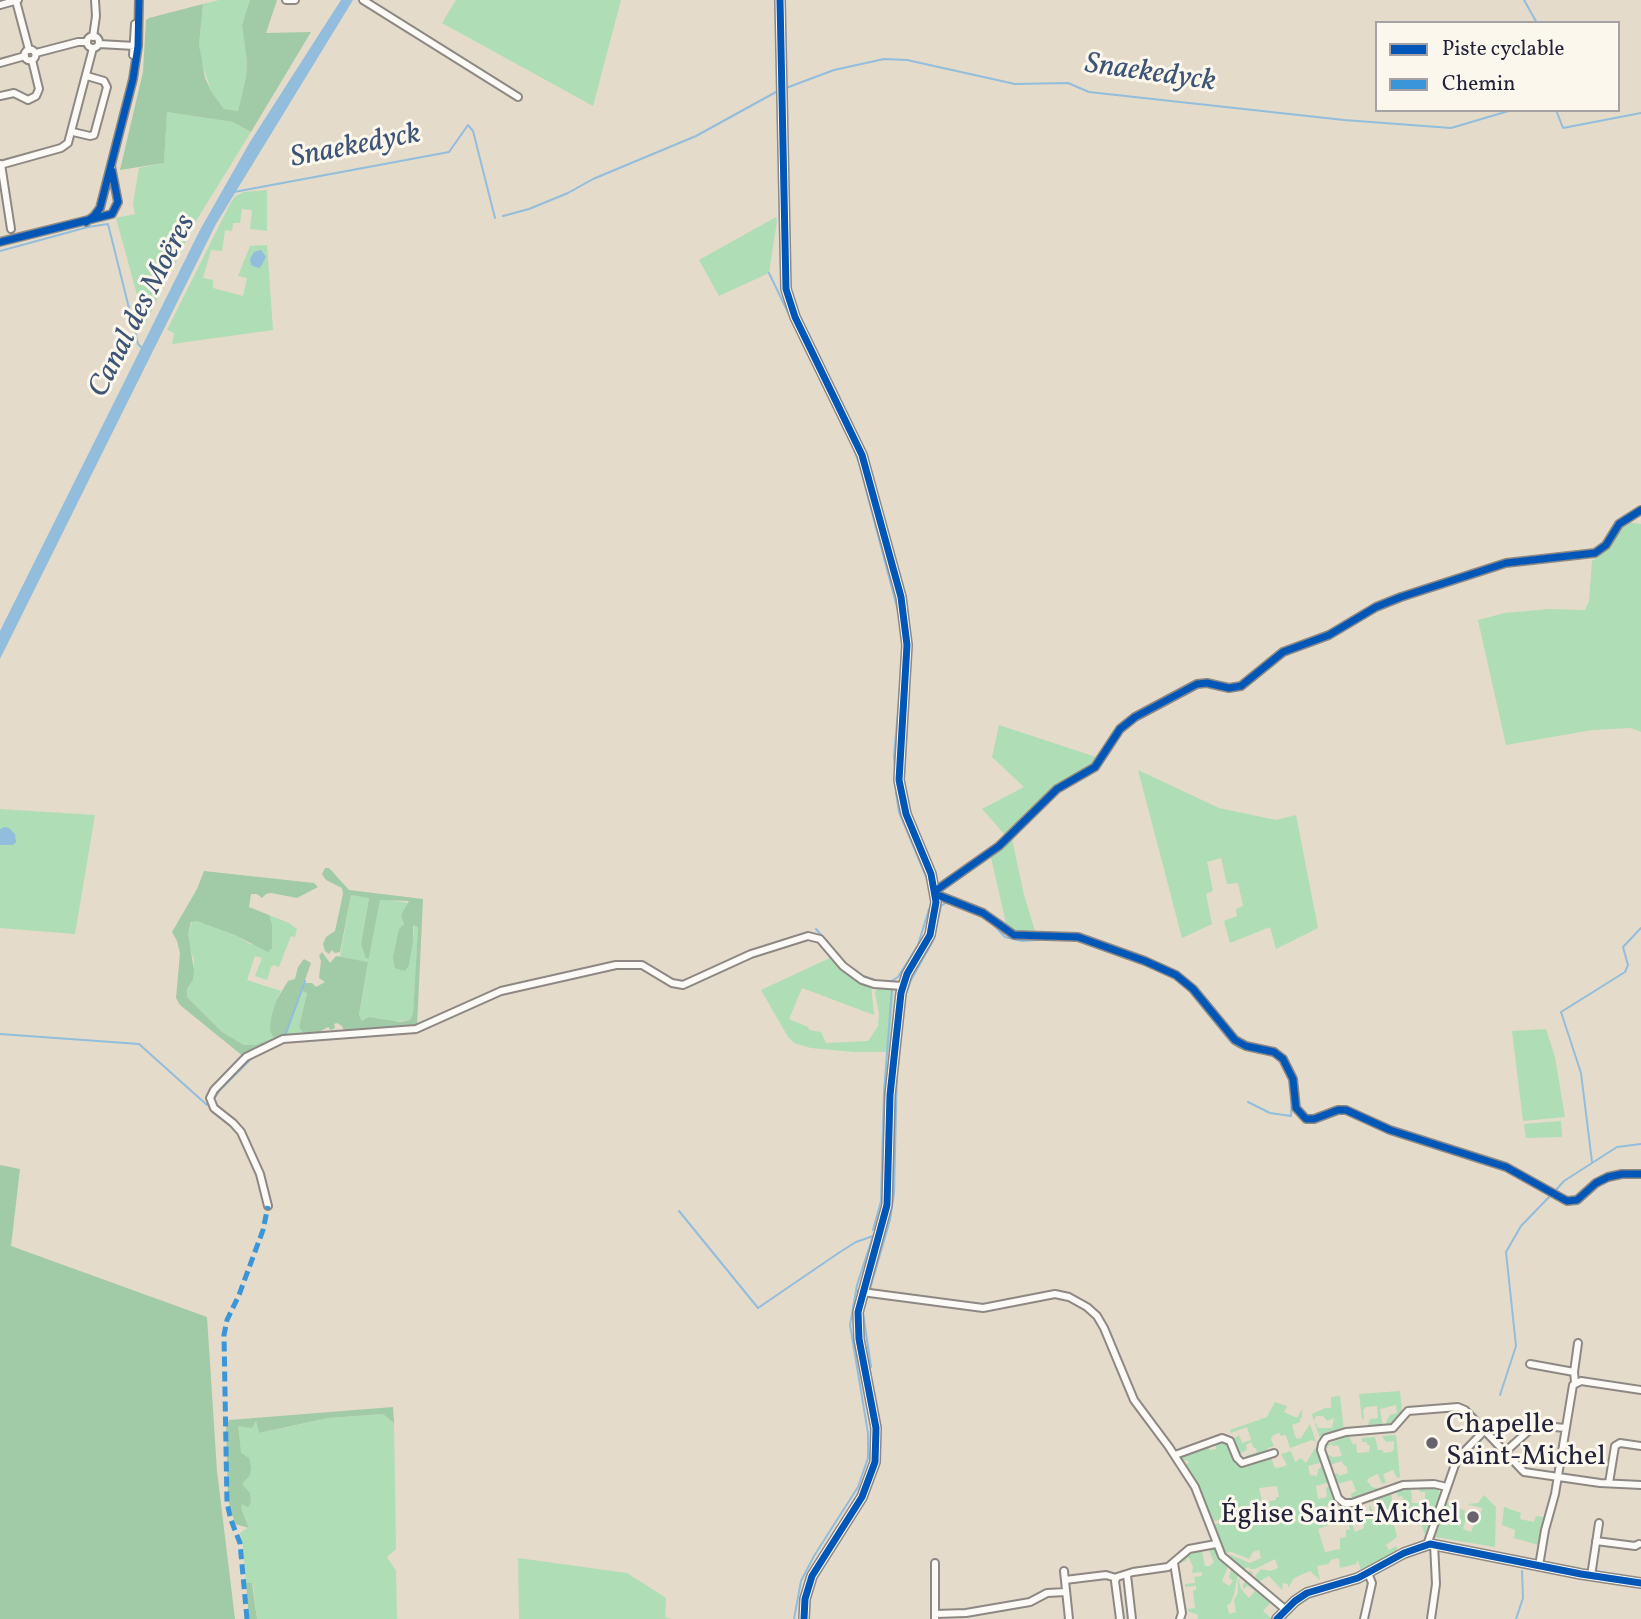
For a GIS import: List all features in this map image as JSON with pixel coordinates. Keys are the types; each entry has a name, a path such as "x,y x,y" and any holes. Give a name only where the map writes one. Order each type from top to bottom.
{"main road":[{"path":"780,0 784,266 787,293 795,317 860,450 901,597 907,645 899,780 906,814 930,871 935,892 935,914 931,931 902,986 890,1090 888,1201 862,1292 858,1327 875,1424 876,1458 864,1493 812,1576 805,1596 804,1619"},
{"path":"1277,1619 1297,1599 1310,1592 1358,1578 1394,1558 1431,1544 1638,1583"}],"street":[{"path":"0,63 78,42 87,42 93,37 95,0"},
{"path":"286,0 295,0"},
{"path":"363,0 518,97"},
{"path":"0,5 18,1 39,89 36,96 28,100 14,93 0,96"},
{"path":"86,222 97,213 102,200 128,95 139,2"},
{"path":"11,229 0,164 62,147 70,141 98,40 93,37"},
{"path":"87,42 89,47 135,46"},
{"path":"73,132 94,135 107,86 103,80 87,76"},
{"path":"0,242 110,215 116,208 117,200 111,163"},
{"path":"102,200 108,209 116,208"},
{"path":"935,892 996,848 1057,789 1095,767 1127,722 1189,688 1207,683 1228,688 1241,686 1283,652 1329,635 1376,607 1409,594 1506,563 1595,553 1606,545 1617,527 1641,510"},
{"path":"935,892 983,913 1014,936 1082,937 1174,973 1191,986 1233,1038 1246,1046 1274,1052 1283,1059 1293,1079 1296,1108 1306,1119 1314,1119 1338,1110 1346,1111 1386,1129 1506,1167 1555,1196 1572,1201 1608,1177 1641,1174"},
{"path":"268,1206 260,1174 239,1129 214,1108 210,1098 214,1090 246,1057 285,1039 416,1029 501,991 615,965 642,965 672,983 686,985 748,955 808,936 820,939 840,963 859,978 871,983 902,986"},
{"path":"862,1292 978,1307 997,1306 1051,1294 1077,1300 1098,1318 1132,1396 1175,1455 1198,1494 1216,1544 1226,1561 1286,1610"},
{"path":"1539,1566 1558,1477 1571,1391 1576,1382 1574,1371 1578,1343"},
{"path":"1530,1364 1574,1371"},
{"path":"1576,1382 1641,1390"},
{"path":"1447,1487 1405,1485 1352,1503 1344,1503 1338,1498 1321,1450 1322,1444 1326,1438 1346,1432 1393,1427 1409,1410 1460,1407 1524,1472 1641,1485"},
{"path":"1505,1452 1535,1425 1565,1428"},
{"path":"1431,1619 1436,1588 1431,1544 1447,1487 1458,1457 1484,1431"},
{"path":"1175,1455 1222,1438 1230,1441 1242,1463 1274,1453"},
{"path":"1609,1483 1616,1445 1620,1443 1641,1446"},
{"path":"1591,1576 1599,1523"},
{"path":"1596,1541 1634,1546 1639,1544"},
{"path":"1065,1580 1106,1575 1116,1578 1133,1572 1168,1567 1189,1549 1216,1544"},
{"path":"935,1563 935,1616 966,1614 1030,1602 1049,1593 1066,1592"},
{"path":"1174,1563 1182,1614 1180,1619"},
{"path":"1064,1571 1069,1619"},
{"path":"1364,1619 1372,1583 1368,1573"},
{"path":"1127,1575 1132,1619"},
{"path":"1116,1578 1120,1619"}],"green space":[{"path":"219,0 250,0 242,25 247,62 238,111 224,109 211,91 201,60 199,45 203,4"},
{"path":"250,0 277,0 266,33 311,32 251,132 233,122 167,112 164,163 120,170 143,72 146,20 203,4 199,45 205,78 224,109 238,111 247,62 242,25"},
{"path":"456,0 621,0 593,106 442,23"},
{"path":"167,112 233,122 251,132 196,221 145,324 116,218 135,214 133,204 139,168 164,163"},
{"path":"267,190 267,231 250,229 252,210 242,209 240,223 233,223 232,231 225,230 222,251 211,250 203,278 213,280 213,288 243,296 247,278 238,276 250,246 267,245 273,330 172,344 174,333 167,330 231,202 244,192"},
{"path":"776,217 769,273 719,296 699,260"},
{"path":"1627,522 1641,524 1641,732 1631,728 1592,730 1506,745 1478,620 1505,613 1549,609 1585,610 1589,601 1592,561 1605,551 1619,529"},
{"path":"999,725 1099,758 1053,788 1006,836 982,809 1024,787 992,757"},
{"path":"1138,770 1219,808 1276,820 1296,815 1318,928 1276,949 1270,927 1230,943 1224,921 1237,916 1236,909 1243,906 1238,883 1227,884 1221,858 1207,862 1213,891 1206,894 1212,924 1182,938"},
{"path":"0,809 95,815 75,934 0,928"},
{"path":"1012,839 1036,934 1008,932 991,858"},
{"path":"325,868 329,868 349,890 423,899 417,1026 344,1031 337,1023 334,1024 335,1028 331,1030 328,1027 312,1036 299,1027 307,993 301,990 285,1036 277,1046 250,1058 244,1057 180,1005 176,998 180,953 172,932 197,889 204,871 314,883 318,887 297,898 271,893 262,898 251,894 249,907 269,915 272,924 272,948 268,952 235,935 197,921 191,922 188,934 194,970 187,997 222,1032 244,1045 255,1045 274,1038 270,1031 271,1018 277,999 288,981 295,979 298,967 304,959 311,963 304,983 312,983 316,987 325,982 319,978 319,956 322,952 330,963 336,956 368,962 359,1015 362,1021 369,1017 400,1022 410,1020 413,1014 418,928 414,925 413,927 409,965 405,971 395,968 393,957 399,929 404,924 401,915 409,901 380,900 369,958 366,958 361,944 369,898 351,895 340,952 335,953 332,950 329,954 323,944 326,937 335,931 343,894 342,888 326,880 322,874"},
{"path":"351,895 369,897 361,944 369,958 380,899 410,903 404,924 413,940 414,925 418,928 413,1014 410,1020 389,1022 379,1018 362,1021 359,1016 368,962 340,957"},
{"path":"269,915 297,929 295,937 291,936 279,967 271,967 267,980 255,976 262,958 255,956 247,980 281,991 277,999 274,1038 255,1045 244,1045 222,1032 187,997 187,989 193,980 194,960 188,934 192,922 196,920 236,935 250,944 272,948 272,924"},
{"path":"832,957 871,985 874,1015 802,988 789,1019 808,1027 809,1030 821,1032 826,1043 868,1041 878,1026 875,992 878,987 885,986 894,990 889,1052 811,1048 794,1043 788,1037 761,990"},
{"path":"301,990 307,992 299,1027 312,1036 285,1036"},
{"path":"1546,1029 1555,1057 1565,1117 1523,1121 1512,1031"},
{"path":"1561,1121 1562,1137 1526,1138 1524,1124"},
{"path":"0,1165 20,1169 11,1246 207,1317 217,1471 235,1619 0,1619"},
{"path":"1400,1391 1402,1412 1390,1426 1386,1426 1386,1422 1390,1415 1397,1413 1396,1405 1380,1409 1383,1427 1367,1428 1370,1419 1378,1418 1377,1406 1366,1407 1362,1419 1359,1394"},
{"path":"1340,1396 1344,1430 1320,1438 1315,1424 1318,1428 1332,1428 1334,1418 1327,1421 1323,1416 1316,1416 1314,1421 1312,1414 1331,1408 1331,1397"},
{"path":"1275,1402 1287,1406 1284,1412 1297,1418 1302,1409 1300,1422 1292,1425 1295,1436 1297,1439 1301,1438 1310,1424 1316,1442 1312,1440 1290,1448 1286,1435 1281,1436 1279,1433 1273,1435 1271,1439 1274,1446 1268,1448 1266,1453 1247,1460 1246,1456 1257,1452 1256,1448 1251,1442 1246,1445 1247,1450 1239,1454 1233,1439 1239,1435 1242,1443 1251,1440 1247,1427 1231,1433 1230,1430 1267,1417"},
{"path":"393,1407 394,1423 383,1414 328,1418 259,1433 256,1421 252,1428 238,1426 241,1453 249,1458 251,1468 250,1475 242,1484 250,1493 251,1502 248,1507 242,1504 241,1508 249,1528 235,1524 228,1499 226,1428 229,1420"},
{"path":"383,1414 394,1423 396,1549 387,1557 396,1571 397,1619 257,1619 253,1584 246,1583 240,1533 249,1527 241,1508 242,1504 251,1502 250,1493 241,1484 237,1425 251,1428 256,1421 260,1433 328,1418"},
{"path":"1396,1435 1400,1477 1397,1478 1393,1470 1383,1474 1386,1483 1382,1484 1378,1474 1369,1478 1367,1481 1372,1487 1379,1489 1352,1499 1351,1494 1356,1491 1352,1480 1337,1484 1333,1475 1348,1473 1346,1466 1342,1461 1330,1465 1326,1454 1333,1457 1342,1456 1338,1445 1331,1444 1325,1449 1325,1445 1349,1436 1353,1445 1356,1443 1357,1453 1369,1452 1370,1445 1362,1442 1362,1438 1375,1437 1378,1450 1383,1450 1383,1453 1391,1452 1394,1450 1394,1441 1386,1442 1382,1436"},
{"path":"1216,1443 1228,1443 1235,1464 1244,1468 1271,1458 1275,1468 1282,1467 1287,1465 1281,1454 1291,1451 1295,1462 1301,1458 1306,1463 1317,1445 1323,1462 1308,1466 1310,1475 1317,1476 1318,1469 1324,1465 1330,1482 1316,1486 1318,1499 1327,1497 1326,1488 1331,1485 1337,1502 1324,1507 1327,1515 1333,1514 1338,1505 1343,1520 1318,1529 1325,1552 1340,1549 1340,1538 1346,1537 1346,1530 1350,1529 1348,1522 1351,1521 1355,1532 1364,1528 1363,1518 1358,1519 1357,1515 1370,1511 1369,1506 1374,1515 1383,1511 1380,1502 1373,1503 1372,1500 1391,1494 1394,1509 1407,1505 1402,1496 1398,1497 1397,1491 1405,1489 1411,1489 1412,1503 1425,1503 1425,1492 1420,1492 1419,1489 1435,1488 1439,1491 1425,1535 1417,1511 1392,1518 1397,1537 1386,1545 1389,1550 1396,1546 1398,1550 1363,1571 1358,1560 1356,1564 1340,1568 1339,1558 1331,1560 1329,1564 1317,1566 1320,1580 1310,1571 1294,1578 1288,1588 1288,1584 1283,1583 1282,1590 1269,1576 1258,1582 1255,1576 1261,1569 1270,1571 1278,1568 1275,1559 1255,1569 1245,1568 1253,1574 1251,1578 1228,1556 1250,1563 1261,1558 1259,1550 1253,1552 1249,1559 1232,1552 1223,1553 1211,1525 1271,1512 1269,1501 1279,1497 1277,1486 1259,1488 1264,1510 1210,1522 1184,1465 1189,1463 1187,1460 1182,1462 1179,1458 1207,1447 1210,1450 1216,1449"},
{"path":"1484,1495 1496,1507 1495,1547 1435,1537 1446,1501 1465,1511 1464,1515 1467,1516 1463,1529 1471,1532 1482,1508 1467,1504 1478,1503"},
{"path":"1504,1507 1521,1513 1520,1519 1534,1522 1536,1516 1544,1517 1538,1545 1514,1538 1515,1530 1502,1525"},
{"path":"1214,1548 1219,1558 1228,1566 1222,1581 1229,1586 1233,1581 1229,1578 1231,1569 1238,1575 1234,1594 1227,1605 1229,1614 1236,1612 1234,1600 1238,1593 1238,1581 1242,1577 1239,1581 1241,1589 1249,1598 1255,1591 1248,1586 1243,1589 1246,1581 1272,1601 1263,1611 1272,1619 1198,1619 1197,1614 1189,1612 1188,1609 1195,1608 1193,1590 1196,1590 1196,1586 1185,1587 1185,1584 1195,1583 1194,1577 1202,1576 1202,1572 1192,1573 1193,1567 1189,1558 1179,1563 1190,1552 1202,1551 1205,1566 1210,1566 1214,1562 1209,1550"},
{"path":"518,1558 627,1573 666,1598 665,1617 671,1619 519,1619"},
{"path":"246,1583 252,1583 257,1619 249,1619"}],"water":[{"path":"341,0 353,0 216,224 0,659 0,631 200,230 250,142"},
{"path":"261,250 266,257 260,268 251,265 250,259 254,252"},
{"path":"4,827 15,834 16,842 13,845 0,845 0,829"}],"waterway":[{"path":"1524,0 1536,21"},
{"name":"Snaekedyck","path":"786,88 834,70 884,59 907,60 1015,84 1068,83 1089,92 1344,120 1451,128 1505,112"},
{"name":"Snaekedyck","path":"503,216 568,193 593,179 696,136 776,92"},
{"name":"Snaekedyck","path":"1557,112 1563,128 1641,113"},
{"name":"Snaekedyck","path":"234,192 449,152 468,125 473,131 495,218"},
{"name":"Snaekedyck","path":"0,251 108,224 138,344 142,348"},
{"path":"769,273 824,387"},
{"path":"851,442 899,615"},
{"path":"902,638 902,653"},
{"path":"901,676 894,756 896,793 899,812 927,879"},
{"path":"905,997 911,980 933,941 941,906 947,902"},
{"path":"890,982 898,977 918,945 929,909"},
{"path":"978,914 991,922 1005,937 1022,941 1050,939"},
{"path":"1592,1162 1581,1073 1561,1012 1625,972 1628,965 1623,947 1641,928"},
{"path":"816,929 822,936"},
{"path":"860,975 881,982"},
{"path":"285,1036 305,981"},
{"path":"873,1230 881,1201 884,1092 892,988"},
{"path":"1188,989 1231,1042 1249,1050"},
{"path":"0,1034 139,1044 207,1105"},
{"path":"213,1100 252,1058 283,1042"},
{"path":"870,1289 890,1220 894,1193 897,1069"},
{"path":"1248,1102 1270,1113 1291,1116 1292,1100"},
{"path":"1555,1191 1564,1181 1617,1147 1641,1144"},
{"path":"1500,1395 1516,1346 1506,1252 1521,1226 1551,1195"},
{"path":"679,1211 758,1308 840,1252 873,1236"},
{"path":"794,1619 801,1581 858,1487 868,1458 868,1433 850,1325 857,1285 873,1236"},
{"path":"867,1297 863,1313 871,1367"},
{"path":"1516,1619 1523,1598 1522,1571"}],"marked path":[{"path":"247,1619 240,1543 227,1503 224,1335 227,1320 263,1230 268,1206"}],"cycle path":[{"path":"86,222 100,208 133,79 138,46 139,0"},
{"path":"780,0 786,289 795,317 862,455 901,597 907,645 899,780 906,814 931,874 936,902 930,935 907,974 901,993 890,1095 887,1205 858,1312 859,1339 876,1428 875,1462 862,1497 812,1576 805,1599 804,1619"},
{"path":"0,242 112,214 118,202 112,171"},
{"path":"935,891 999,846 1057,789 1095,767 1120,729 1135,717 1197,684 1207,683 1229,688 1241,686 1283,652 1329,635 1376,607 1401,597 1506,563 1595,553 1606,545 1619,524 1641,510"},
{"path":"935,894 983,913 1014,935 1078,937 1176,975 1193,989 1235,1040 1246,1046 1274,1052 1283,1059 1293,1079 1296,1108 1306,1119 1346,1110 1390,1130 1506,1167 1567,1201 1577,1200 1596,1183 1608,1177 1641,1174"},
{"path":"1277,1619 1307,1593 1358,1578 1404,1553 1430,1544 1641,1583"}],"place":[{"name":"Chapelle Saint-Michel","path":"1432,1443"},
{"name":"Église Saint-Michel","path":"1473,1517"}],"water label":[{"name":"Canal des Moëres","path":"144,307"}]}
